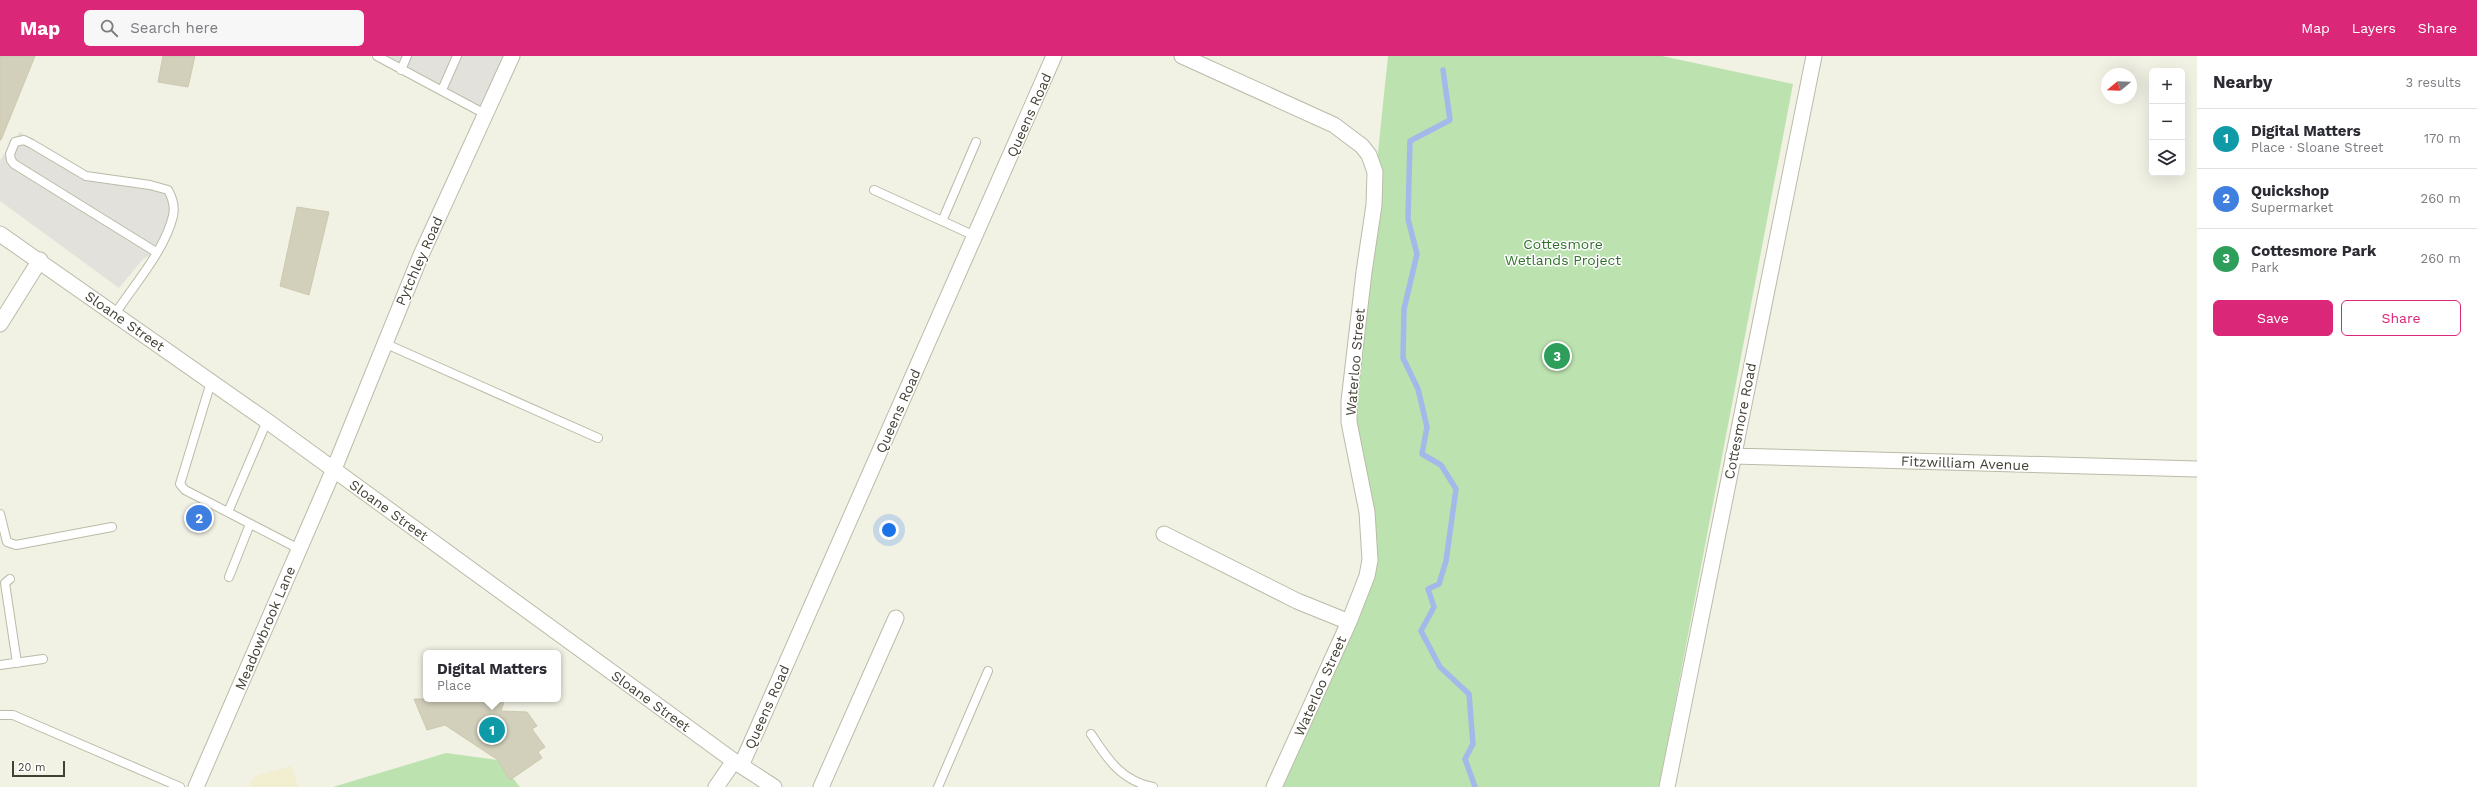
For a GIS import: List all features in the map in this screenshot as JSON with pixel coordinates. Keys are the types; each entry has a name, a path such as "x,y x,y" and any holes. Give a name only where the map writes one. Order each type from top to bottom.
{"street":[{"name":"Pytchley Road","path":"334,469 384,343 512,56"},
{"name":"Queens Road","path":"716,787 737,763 975,236 1054,56"},
{"name":"Waterloo Street","path":"1182,56 1334,126 1362,146 1373,163 1376,186 1349,401 1350,422 1368,519 1370,560 1367,576 1349,622 1274,787"},
{"name":"Cottesmore Road","path":"1667,787 1814,56"},
{"name":"Sloane Street","path":"1,235 40,260 267,421 737,763 774,787"},
{"path":"0,324 40,260"},
{"name":"Fitzwilliam Avenue","path":"1733,456 2197,469"},
{"name":"Meadowbrook Lane","path":"196,787 334,469"},
{"path":"1164,534 1296,601 1349,622"},
{"path":"821,787 896,618"}],"lane":[{"path":"377,56 485,114"},
{"path":"401,70 407,56"},
{"path":"442,90 456,56"},
{"path":"115,314 167,236 174,215 173,198 168,190 150,185 86,176 28,142 19,140 15,142 10,154 10,160 14,164 156,252"},
{"path":"943,219 976,142"},
{"path":"874,190 943,219 975,236"},
{"path":"384,343 598,438"},
{"path":"212,382 180,484 185,490 299,549"},
{"path":"228,512 267,421"},
{"path":"0,514 6,542 16,545 112,527"},
{"path":"229,577 250,524"},
{"path":"10,579 5,583 17,662"},
{"path":"0,665 44,659"},
{"path":"938,787 988,671"},
{"path":"0,715 13,715 180,787"},
{"path":"1091,734 1111,763 1121,774 1132,781 1153,787"}],"shaded area":[{"path":"385,56 512,56 485,114"},
{"path":"20,132 45,151 78,171 158,187 173,198 174,215 156,252 143,259 119,288 0,201 0,160"},
{"path":"291,766 298,787 249,787 255,776"}],"green space":[{"name":"Cottesmore Wetlands Project","path":"1388,56 1662,56 1793,84 1659,787 1276,787 1370,548 1350,421"},
{"path":"446,753 498,760 520,787 333,787"}],"building":[{"path":"0,56 35,56 1,140 0,140"},
{"path":"163,56 195,56 188,87 158,82"},
{"path":"297,207 329,212 309,295 280,286"},
{"path":"414,699 423,699 423,702 504,702 501,711 527,712 537,726 532,729 545,747 538,752 542,758 510,780 498,760 445,725 427,730"}],"waterway":[{"path":"1443,70 1450,120 1410,141 1408,219 1417,254 1404,309 1403,358 1418,389 1427,427 1422,454 1441,465 1456,489 1446,561 1439,584 1428,589 1434,607 1421,631 1440,667 1469,694 1473,744 1465,759 1475,787"}],"place":[{"name":"Cottesmore Park","path":"1557,356"},
{"name":"Quickshop","path":"199,518"},
{"name":"Digital Matters","path":"492,730"}]}
